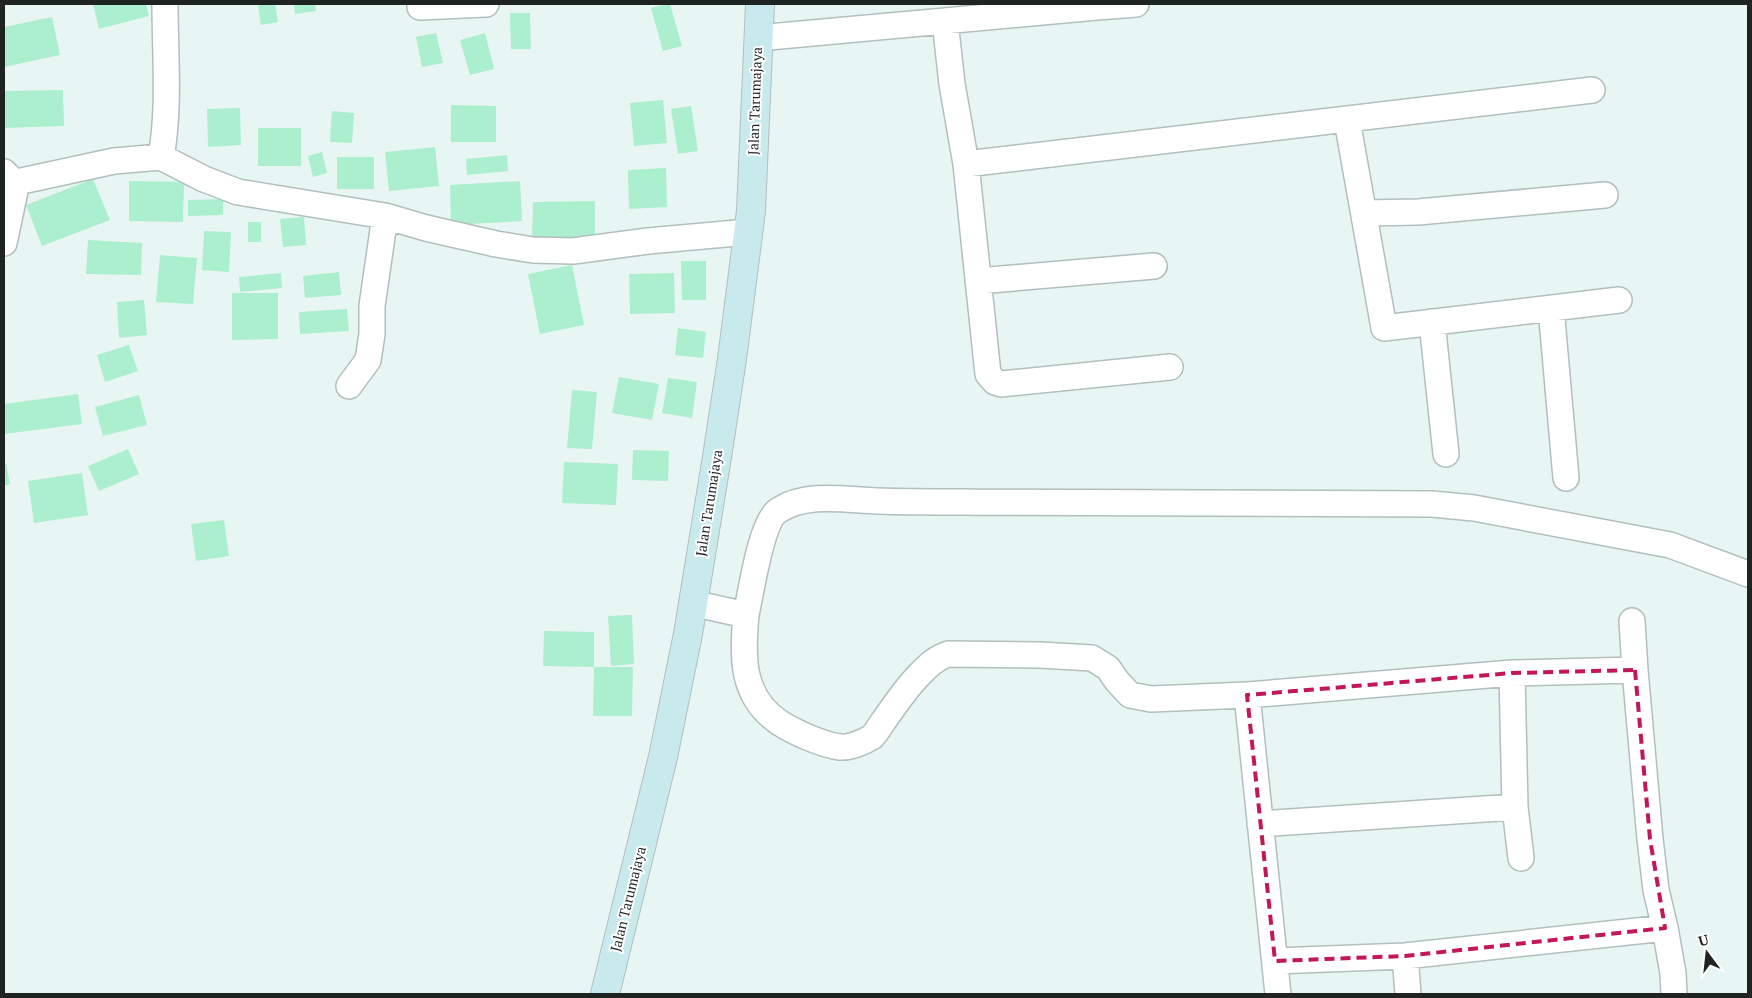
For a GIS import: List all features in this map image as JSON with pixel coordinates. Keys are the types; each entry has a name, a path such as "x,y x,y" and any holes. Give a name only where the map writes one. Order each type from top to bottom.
{"street":[{"path":"162,157 167,80 164,4"},
{"path":"420,7 486,4"},
{"name":"Jalan Tarumajaya","path":"605,994 663,757 688,634 729,378 750,210 760,4"},
{"path":"758,38 1097,6 1136,4"},
{"path":"945,21 952,84 966,164 988,374 995,382 1001,384 1170,367"},
{"path":"966,164 1592,90"},
{"path":"1347,120 1384,328 1620,300"},
{"path":"4,243 10,177 114,161 162,157 204,180 238,192 385,216 426,228 496,244 533,250 573,251 648,241 748,232"},
{"path":"1364,213 1418,212 1605,194"},
{"path":"349,386 368,360 372,334 372,306 385,216"},
{"path":"978,281 1154,266"},
{"path":"1551,308 1566,478"},
{"path":"1432,322 1446,454"},
{"path":"1635,670 1512,673 1247,695 1141,697 1116,681 1108,668 1092,658 1040,655 948,654 939,657 916,678 872,736 860,743 841,748 791,730 772,718 757,702 749,688 743,644 746,614 762,542 770,519 778,510 799,502 827,499 1085,503 1432,504 1474,508 1670,545 1748,574"},
{"path":"692,602 746,614"},
{"path":"1632,621 1650,839 1656,890 1665,928 1674,994"},
{"path":"1512,673 1515,807 1521,858"},
{"path":"1247,695 1278,994"},
{"path":"1260,824 1515,807"},
{"path":"1275,961 1405,956 1665,928"},
{"path":"1405,956 1408,994"}],"highlighted area":[{"path":"1635,670 1650,839 1665,928 1405,956 1275,961 1247,695 1512,673"}],"building":[{"path":"93,4 146,4 149,16 99,29"},
{"path":"258,4 275,4 278,22 261,25"},
{"path":"294,4 315,4 316,11 295,14"},
{"path":"670,4 682,46 663,51 651,8"},
{"path":"510,13 530,13 531,49 511,49"},
{"path":"52,17 60,55 4,67 4,27"},
{"path":"436,33 443,63 422,67 416,37"},
{"path":"485,33 494,69 470,75 460,40"},
{"path":"63,90 64,126 4,128 4,91"},
{"path":"663,100 667,143 634,146 630,103"},
{"path":"451,105 496,106 496,142 451,142"},
{"path":"691,106 698,151 678,154 671,109"},
{"path":"240,108 241,145 208,147 207,109"},
{"path":"332,111 354,113 352,143 330,142"},
{"path":"258,128 301,128 301,166 258,166"},
{"path":"435,147 439,186 389,191 385,152"},
{"path":"322,152 327,173 313,177 308,156"},
{"path":"507,155 508,171 467,175 466,159"},
{"path":"337,157 374,157 374,189 337,189"},
{"path":"666,168 667,207 629,209 628,170"},
{"path":"93,179 110,220 42,246 26,205"},
{"path":"129,181 184,182 183,222 129,221"},
{"path":"520,181 522,221 451,225 450,185"},
{"path":"223,199 223,215 188,216 188,200"},
{"path":"595,201 595,239 532,239 533,202"},
{"path":"304,217 306,245 283,247 280,219"},
{"path":"248,222 261,222 261,242 248,242"},
{"path":"204,231 231,232 229,272 202,270"},
{"path":"88,240 142,243 141,275 86,274"},
{"path":"160,255 197,258 193,304 156,302"},
{"path":"681,261 706,261 706,300 682,300"},
{"path":"572,265 584,325 540,334 528,274"},
{"path":"339,272 341,295 305,298 303,276"},
{"path":"281,273 282,288 240,292 239,277"},
{"path":"674,273 675,313 630,314 629,274"},
{"path":"232,293 278,293 278,339 232,340"},
{"path":"144,300 147,335 119,338 117,302"},
{"path":"347,309 349,331 300,334 299,312"},
{"path":"678,328 706,332 703,358 675,355"},
{"path":"129,345 138,371 105,382 97,355"},
{"path":"619,377 659,384 652,420 612,413"},
{"path":"668,378 697,382 692,418 662,413"},
{"path":"572,390 597,392 592,449 567,448"},
{"path":"78,394 82,424 4,434 4,404"},
{"path":"139,395 147,425 103,436 95,407"},
{"path":"128,449 139,474 99,491 88,466"},
{"path":"633,450 669,451 668,481 632,480"},
{"path":"564,462 618,464 616,505 562,503"},
{"path":"6,463 10,484 4,486 4,464"},
{"path":"82,473 88,515 34,523 28,481"},
{"path":"224,520 229,556 196,561 191,524"},
{"path":"632,615 634,664 611,666 608,616"},
{"path":"544,631 594,632 594,667 543,666"},
{"path":"594,667 633,667 632,716 593,716"}]}
